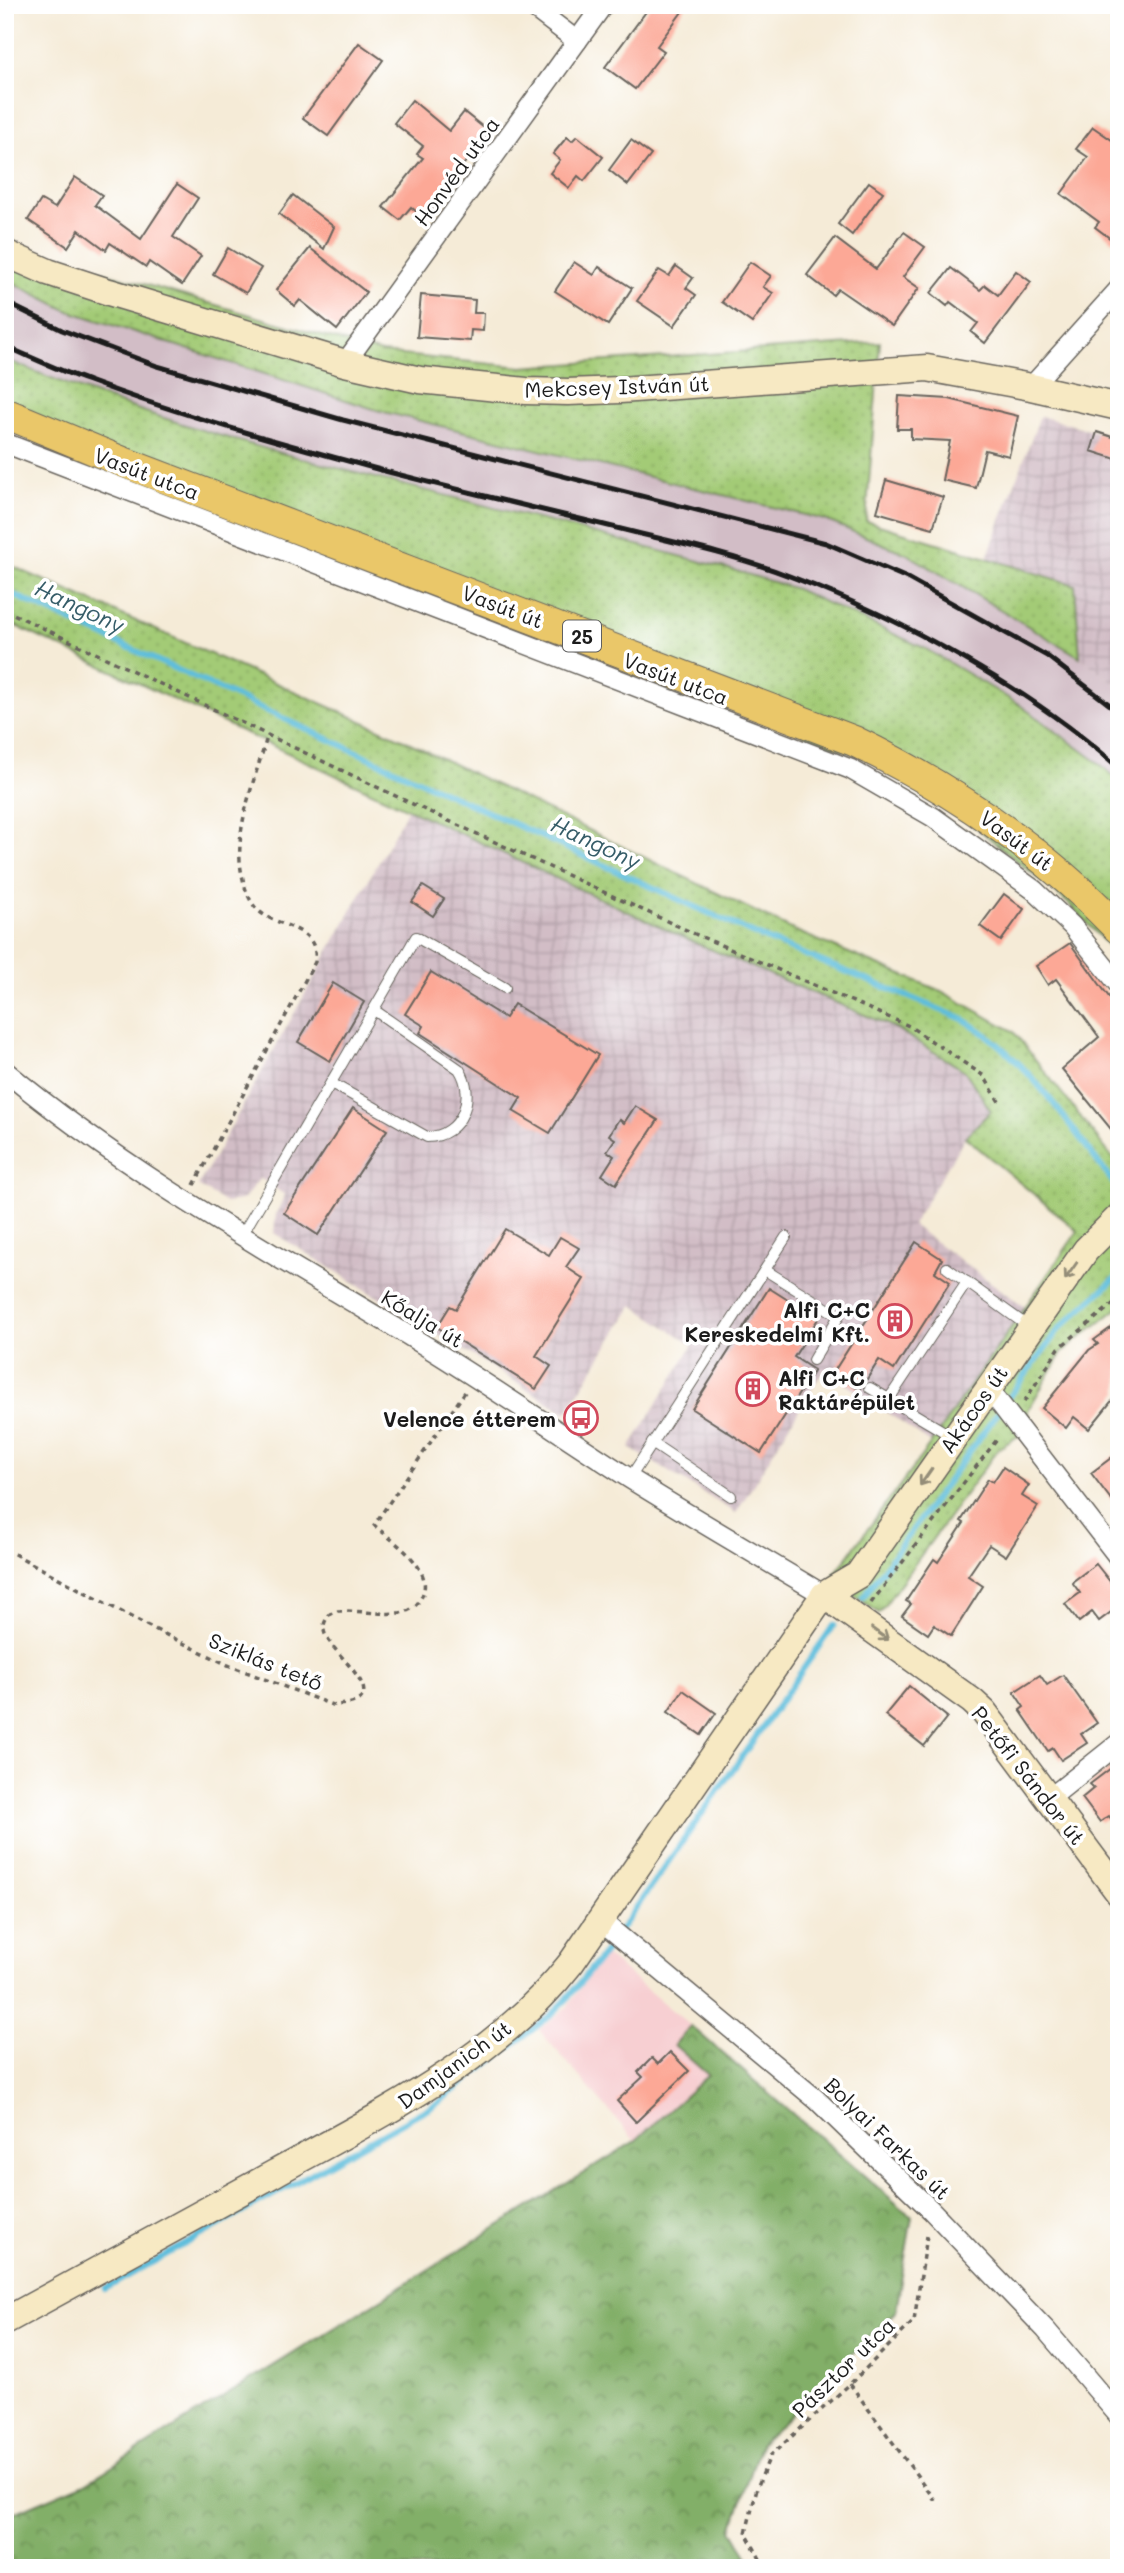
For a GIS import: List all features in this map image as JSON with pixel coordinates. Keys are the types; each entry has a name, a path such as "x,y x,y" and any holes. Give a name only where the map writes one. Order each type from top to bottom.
{"main road":[{"name":"Vasút út","path":"5,413 123,462 854,741 936,783 1007,831 1060,872 1119,929"}],"street":[{"path":"530,5 578,41"},
{"name":"Honvéd utca","path":"345,363 603,5"},
{"name":"Mekcsey István út","path":"5,253 48,272 109,292 345,363 420,380 526,391 620,390 927,368 1119,407"},
{"path":"1031,387 1119,289"},
{"name":"Vasút utca","path":"5,443 850,769 933,817 1034,890 1072,926 1119,985"},
{"name":"Kőalja út","path":"5,1071 48,1107 96,1141 242,1235 475,1377 630,1478 824,1595"},
{"name":"Akácos út","path":"824,1595 858,1575 953,1438 1001,1404 1030,1328 1086,1250 1116,1224"},
{"path":"1001,1404 1119,1558"},
{"name":"Petőfi Sándor út","path":"824,1595 984,1712 1119,1893"},
{"name":"Damjanich út","path":"5,2320 395,2107 466,2061 540,1999 605,1925 824,1595"},
{"path":"1050,1798 1119,1743"},
{"name":"Bolyai Farkas út","path":"605,1925 817,2100 931,2210 1046,2330 1119,2416"}],"lane":[{"path":"242,1235 416,937 505,988"},
{"path":"331,1083 427,1137 452,1130 459,1120 468,1098 465,1078 459,1069 374,1010"},
{"path":"630,1478 786,1237"},
{"path":"947,1268 1030,1328"},
{"path":"765,1270 839,1315 813,1360"},
{"path":"889,1399 967,1282"},
{"path":"870,1388 953,1438"},
{"path":"652,1443 731,1496"}],"path":[{"path":"5,610 267,737 683,929 909,1027 984,1076 1001,1105"},
{"path":"187,1199 315,962 316,951 309,937 259,912 249,897 243,879 239,856 241,830 267,737"},
{"path":"859,1619 1001,1404 1059,1348 1119,1299"},
{"name":"Sziklás tető","path":"5,1549 144,1624 229,1665 332,1704 356,1702 362,1695 363,1685 359,1675 326,1637 324,1621 330,1614 338,1611 403,1612 420,1601 424,1592 424,1579 419,1565 374,1525 475,1377"},
{"name":"Pásztor utca","path":"765,2568 746,2533 757,2488 770,2456 850,2384 914,2321 931,2210"},
{"path":"850,2384 935,2500"}],"shaded area":[{"path":"5,279 69,311 380,411 825,520 907,554 1080,657 1119,687 1119,781 1099,763 1017,703 924,648 796,589 733,570 188,428 76,389 5,359"},
{"path":"1040,416 1119,438 1119,687 1080,657 1075,585 987,558"},
{"path":"408,809 691,941 893,1027 965,1071 992,1111 965,1137 912,1225 1026,1308 931,1443 824,1369 736,1513 630,1448 693,1345 633,1305 566,1413 274,1233 276,1214 285,1195 260,1178 244,1199 226,1203 198,1186"},
{"path":"604,1954 691,2026 674,2045 708,2075 635,2141 539,2030 567,2007"}],"green space":[{"path":"5,235 26,250 382,353 522,367 880,342 866,521 1075,585 1080,657 907,554 825,520 380,411 69,311 5,279"},
{"path":"5,359 112,401 220,436 733,570 796,589 924,648 1017,703 1099,763 1119,781 1119,957 1067,902 956,811 869,760 5,424"},
{"path":"5,563 402,739 793,930 941,991 1013,1031 1119,1166 1119,1307 1062,1352 1027,1412 1035,1425 998,1449 879,1613 831,1579 931,1443 1078,1231 965,1137 991,1111 965,1071 893,1027 691,941 5,621"},
{"path":"691,2026 912,2217 896,2311 760,2445 732,2530 754,2568 5,2568 5,2517 85,2483 635,2141 708,2075 674,2045"}],"building":[{"path":"651,5 687,5 657,46 664,51 635,89 605,67"},
{"path":"359,43 383,60 328,136 303,118"},
{"path":"412,100 449,131 464,112 489,132 425,219 411,207 400,220 383,207 423,158 417,154 423,146 394,123"},
{"path":"1093,127 1119,145 1119,245 1095,227 1099,222 1061,194 1088,157 1076,149"},
{"path":"577,136 603,157 584,181 578,176 569,188 550,173 560,160 553,154 567,137 572,141"},
{"path":"631,140 651,155 628,185 609,170"},
{"path":"75,177 102,195 95,205 141,239 177,184 198,198 173,237 201,256 182,285 149,262 146,267 110,243 106,250 79,230 68,247 28,220 41,200 55,208"},
{"path":"869,182 883,192 852,235 838,224"},
{"path":"293,195 334,227 324,249 279,214"},
{"path":"904,232 925,247 903,277 919,288 892,326 838,289 833,295 807,275 835,238 876,269"},
{"path":"228,248 261,268 246,293 213,274"},
{"path":"310,248 366,292 337,330 300,300 295,306 276,290"},
{"path":"574,262 594,275 599,267 632,288 608,325 555,291"},
{"path":"750,262 771,276 763,287 773,293 752,323 722,302"},
{"path":"676,266 693,278 686,288 696,295 674,326 637,301 659,270 669,276"},
{"path":"951,268 980,290 985,285 998,295 1016,271 1031,282 985,343 971,332 978,323 950,302 947,306 931,293"},
{"path":"421,295 475,300 474,313 484,313 483,331 471,330 470,341 417,337"},
{"path":"899,396 949,399 1018,416 1009,456 985,450 976,488 942,480 950,441 911,439 911,429 897,429"},
{"path":"1097,432 1119,439 1119,460 1091,451"},
{"path":"886,480 943,497 933,528 877,512"},
{"path":"423,886 444,899 433,916 412,902"},
{"path":"1004,894 1024,909 1001,941 980,926"},
{"path":"1070,943 1119,1011 1119,1139 1062,1069 1099,1037 1056,979 1048,985 1036,966"},
{"path":"431,972 505,1018 514,1004 598,1055 550,1133 513,1111 521,1098 420,1033 424,1026 405,1014"},
{"path":"333,983 364,1002 330,1061 298,1042"},
{"path":"635,1106 658,1120 616,1184 602,1175 614,1156 607,1151 615,1139 609,1135 619,1119 624,1123"},
{"path":"353,1108 387,1130 318,1235 284,1213"},
{"path":"505,1229 549,1255 560,1237 579,1248 566,1267 584,1279 536,1356 551,1366 536,1389 437,1327 450,1306 456,1309"},
{"name":"Alfi C+C Kereskedelmi Kft.","path":"916,1242 942,1259 935,1272 950,1282 894,1370 879,1360 860,1390 833,1373"},
{"name":"Alfi C+C Raktárépület","path":"769,1288 818,1319 794,1357 814,1370 761,1453 692,1409"},
{"path":"1119,1322 1119,1392 1089,1429 1074,1417 1066,1428 1042,1408 1089,1350 1098,1344 1094,1340"},
{"path":"1119,1452 1119,1510 1091,1473"},
{"path":"1003,1467 1029,1485 1022,1496 1038,1506 1006,1556 989,1545 968,1576 983,1586 951,1636 934,1625 928,1634 902,1616 911,1604 906,1601 934,1559 938,1562 964,1523 961,1521 988,1479 993,1482"},
{"path":"1096,1564 1119,1593 1119,1606 1099,1621 1092,1612 1079,1622 1065,1604 1080,1593 1072,1582"},
{"path":"1040,1675 1047,1685 1063,1675 1097,1723 1081,1734 1087,1743 1061,1760 1053,1748 1048,1751 1020,1710 1024,1707 1014,1692"},
{"path":"909,1686 947,1717 924,1746 885,1715"},
{"path":"683,1690 716,1713 701,1735 668,1712"},
{"path":"1119,1762 1119,1829 1109,1816 1100,1822 1082,1798 1094,1788 1090,1784"},
{"path":"670,2052 689,2071 636,2122 617,2101 643,2077 638,2072 652,2058 658,2064"}],"waterway":[{"name":"Hangony","path":"5,591 761,937 963,1019 987,1035 1029,1075 1049,1097 1119,1190"},
{"path":"863,1597 1060,1328 1119,1275"},
{"path":"105,2289 439,2102 550,2016 608,1948 834,1625"}],"railway":[{"path":"5,302 62,330 157,366 343,420 826,543 907,578 1047,656 1119,712"},
{"path":"5,346 78,377 232,428 410,477 717,553 792,577 877,613 964,659 1047,711 1119,768"}],"place":[{"name":"Alfi C+C Kereskedelmi Kft.","path":"895,1321"},
{"name":"Alfi C+C Raktárépület","path":"753,1389"},
{"name":"Velence étterem","path":"581,1418"}]}
